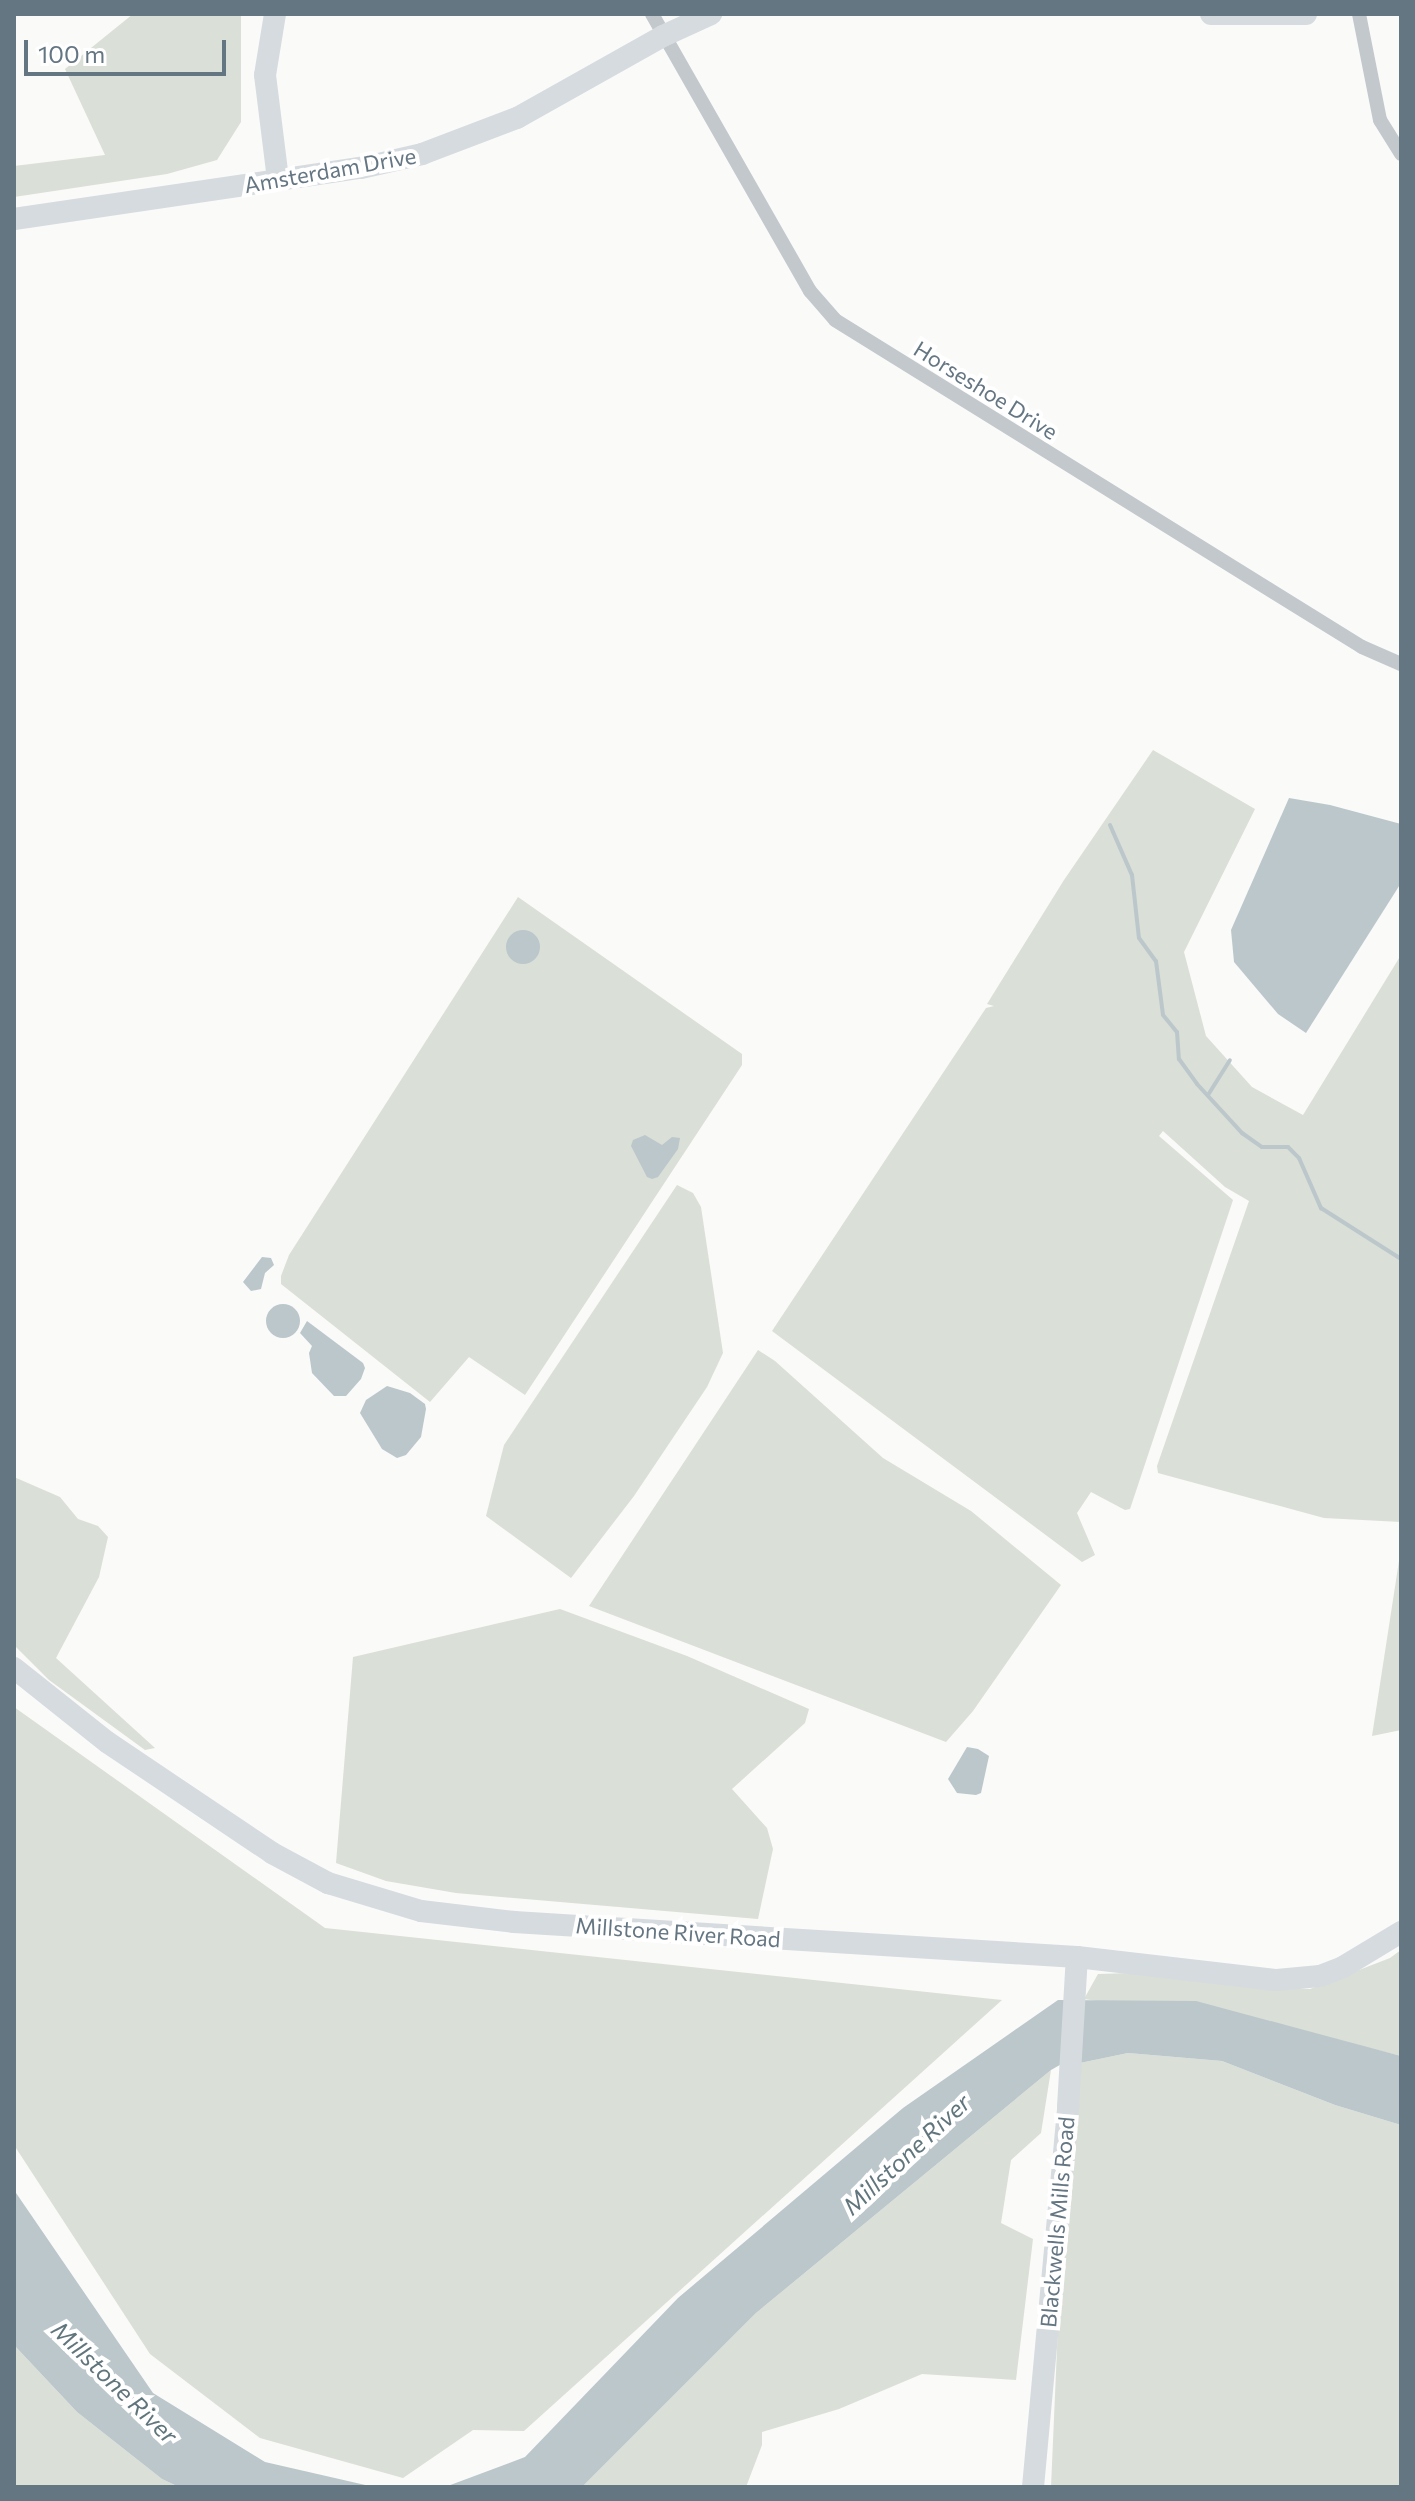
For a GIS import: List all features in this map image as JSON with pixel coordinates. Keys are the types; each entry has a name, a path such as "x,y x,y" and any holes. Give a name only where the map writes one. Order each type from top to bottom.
{"street":[{"path":"275,14 265,75 278,180"},
{"name":"Horseshoe Drive","path":"652,14 810,291 835,320 1362,647 1401,664"},
{"name":"Amsterdam Drive","path":"14,219 392,162 468,138 517,118 663,36 711,14"},
{"path":"1211,14 1306,14"},
{"path":"1359,14 1380,120 1401,154"},
{"name":"Millstone River Road","path":"14,1668 107,1742 272,1853 328,1883 389,1904 445,1915 514,1922 1077,1957 1252,1978 1298,1979 1343,1967 1401,1932"},
{"name":"Blackwells Mills Road","path":"1033,2487 1071,2066 1077,1957"}],"shaded area":[{"path":"133,14 241,14 241,122 217,160 167,174 14,197 14,166 105,155 65,69"},
{"path":"1153,750 1255,809 1184,952 1206,1036 1252,1087 1303,1115 1401,955 1401,1522 1324,1518 1158,1473 1157,1466 1249,1201 1225,1187 1163,1131 1159,1136 1233,1200 1130,1509 1125,1510 1091,1492 1077,1513 1095,1555 1082,1562 772,1331 986,1008 994,1006 987,1004 1064,880"},
{"path":"518,897 742,1054 742,1065 525,1395 469,1357 430,1402 281,1284 281,1276 289,1255"},
{"path":"677,1185 693,1193 701,1207 723,1353 707,1387 634,1496 571,1578 486,1516 504,1445"},
{"path":"758,1350 775,1361 883,1458 971,1511 1061,1585 973,1711 946,1742 589,1606"},
{"path":"14,1477 60,1497 78,1519 98,1526 108,1537 99,1577 56,1658 155,1748 145,1750 49,1680 14,1645"},
{"path":"1401,1548 1401,1730 1372,1736"},
{"path":"560,1609 687,1656 809,1709 805,1723 732,1789 767,1828 773,1849 758,1919 456,1893 386,1881 336,1863 353,1657"},
{"path":"14,1707 325,1928 1002,2000 524,2431 473,2430 403,2478 260,2438 150,2354 14,2145"},
{"path":"1401,1950 1401,2056 1316,2035 1084,1999 1098,1974 1130,1973 1248,1987 1310,1989 1390,1958"},
{"path":"1128,2053 1222,2061 1335,2105 1401,2125 1401,2487 1051,2487 1059,2303 1080,2063"},
{"path":"1051,2070 1041,2133 1011,2160 1001,2223 1033,2239 1016,2380 922,2374 839,2409 762,2432 762,2445 746,2487 582,2487 756,2313"},
{"path":"14,2345 77,2412 162,2479 179,2487 14,2487"}],"water":[{"path":"1289,798 1330,805 1401,824 1401,883 1306,1033 1278,1014 1234,962 1231,930"},
{"path":"523,930 535,935 540,947 535,959 523,964 511,959 506,947 511,935"},
{"path":"645,1135 662,1145 672,1137 680,1138 678,1149 658,1177 652,1179 647,1177 631,1146 633,1140"},
{"path":"262,1257 271,1258 274,1265 265,1273 261,1289 251,1291 243,1282"},
{"path":"283,1304 295,1309 300,1321 295,1333 283,1338 271,1333 266,1321 271,1309"},
{"path":"307,1321 363,1363 365,1368 361,1379 346,1396 334,1396 312,1373 309,1353 312,1346 300,1333"},
{"path":"387,1386 410,1393 425,1404 426,1409 421,1437 406,1455 397,1458 382,1449 360,1413 366,1400"},
{"path":"967,1747 989,1756 981,1793 976,1795 957,1793 948,1779"},
{"name":"Millstone River","path":"1058,2000 1196,2001 1401,2056 1401,2125 1335,2105 1222,2061 1128,2053 1080,2063 1065,2062 1051,2070 756,2313 582,2487 445,2487 525,2457 678,2298 903,2108"},
{"name":"Millstone River","path":"14,2190 153,2393 265,2462 374,2487 179,2487 162,2479 77,2412 14,2345"}],"waterway":[{"path":"1110,825 1132,875 1139,938 1156,961 1163,1015 1177,1032 1179,1059 1197,1084 1242,1133 1262,1147 1288,1147 1299,1158 1321,1208 1401,1259"},
{"path":"1208,1095 1230,1060"}]}
